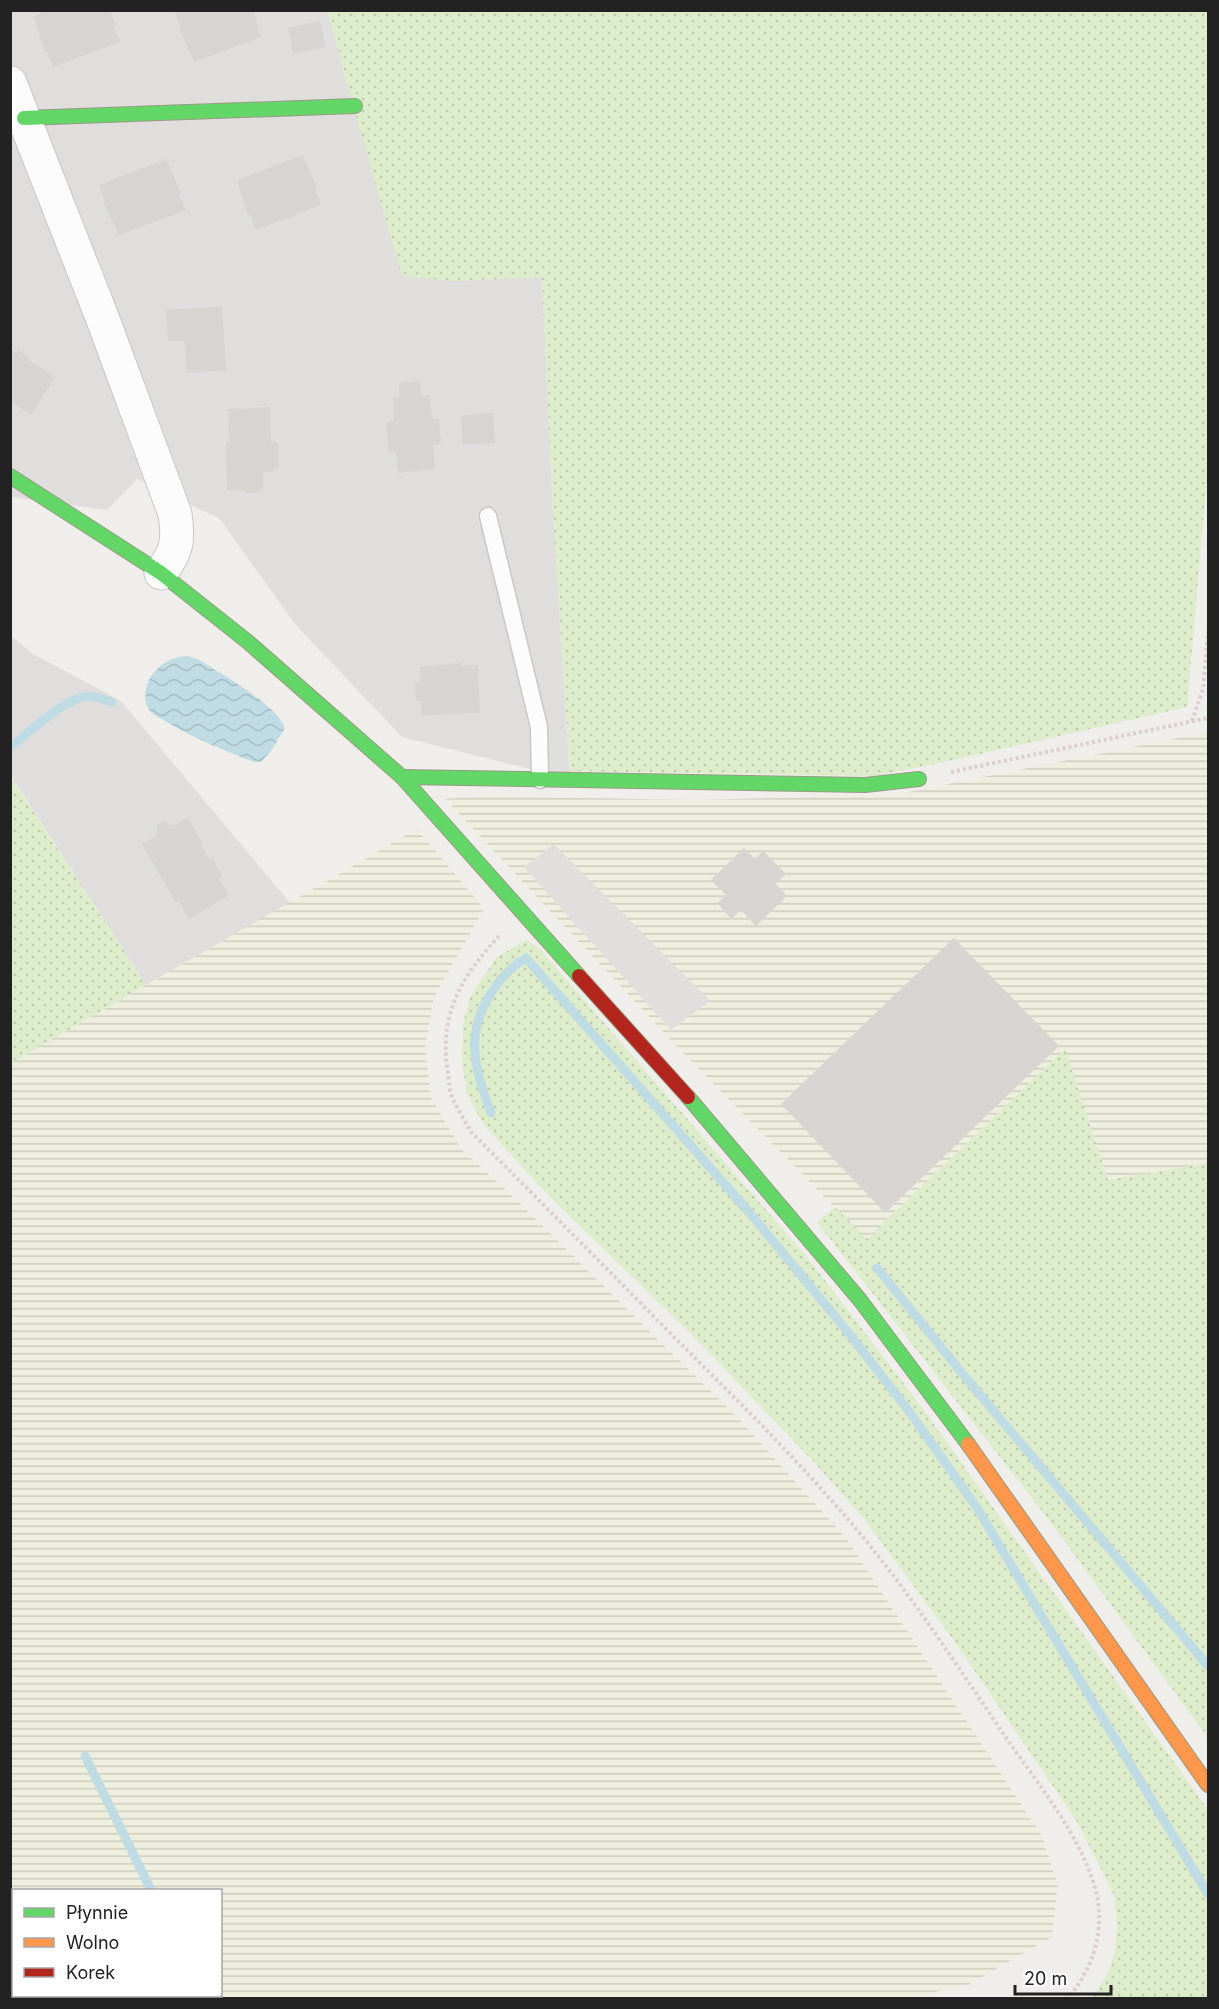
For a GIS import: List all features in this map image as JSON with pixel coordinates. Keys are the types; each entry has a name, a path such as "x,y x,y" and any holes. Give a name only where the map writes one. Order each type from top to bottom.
{"street":[{"path":"10,83 102,317 175,514 178,532 174,554 161,573"},
{"path":"24,118 355,106"},
{"path":"10,476 161,573 249,642 402,777 522,914 661,1066 860,1300 975,1454 1209,1785"},
{"path":"402,777 865,785 919,779"}],"lane":[{"path":"488,516 539,727 540,780"}],"path":[{"path":"1192,721 1203,689 1209,632"},
{"path":"919,779 1209,718"},
{"path":"522,914 475,962 456,995 446,1029 446,1061 452,1097 471,1132 734,1398 839,1509 898,1581 1045,1794 1077,1845 1092,1878 1100,1912 1096,1943 1087,1971 1067,1998"}],"shaded area":[{"path":"11,11 328,11 347,84 451,281 542,277 553,513 570,779 402,737 295,624 220,519 137,479 107,510 11,497"},
{"path":"10,635 33,654 121,701 290,903 146,985 11,776"},
{"path":"554,844 710,1001 671,1030 524,867"}],"green space":[{"path":"328,11 1208,11 1208,466 1187,707 874,776 570,771 553,513 542,277 451,281 402,276"},
{"path":"1208,732 1208,1163 1108,1180 1065,1050 866,1239 687,1057 445,799 485,796 696,800 894,795"},
{"path":"10,776 146,985 11,1063 10,1063"},
{"path":"417,829 484,909 434,997 425,1047 431,1098 462,1150 504,1188 740,1420 846,1538 1042,1836 1058,1885 1052,1937 968,1985 905,1998 11,1998 11,1063"},
{"path":"526,940 539,948 807,1257 921,1406 1208,1810 1208,1998 1092,1998 1109,1971 1116,1948 1117,1920 1114,1895 1078,1823 955,1642 865,1520 814,1462 691,1334 547,1194 483,1124 467,1093 462,1062 463,1025 470,997 497,957"},
{"path":"1065,1049 1108,1180 1208,1163 1208,1738 1049,1520 817,1222 835,1207 867,1239"}],"water":[{"path":"187,656 198,659 247,690 280,719 285,728 271,751 261,762 254,762 208,743 150,711 145,693 152,675 167,661"}],"building":[{"path":"49,10 110,10 116,25 113,26 120,42 53,67 47,51 45,52 34,16"},
{"path":"178,10 253,10 261,37 194,62 179,28 181,28 175,12"},
{"path":"320,21 326,47 293,54 288,28"},
{"path":"303,155 317,188 315,189 321,205 256,230 250,214 248,215 237,180"},
{"path":"166,159 186,210 119,235 103,201 105,201 99,185"},
{"path":"222,306 226,370 187,373 185,341 168,341 166,310"},
{"path":"10,349 17,353 18,350 55,377 31,415 10,401"},
{"path":"420,381 422,396 429,395 432,419 439,418 441,444 433,445 435,469 398,473 396,452 389,453 386,423 394,422 393,398 400,397 399,383"},
{"path":"270,407 271,441 278,443 279,469 263,472 263,489 256,493 227,490 228,409"},
{"path":"493,413 495,443 463,445 461,415"},
{"path":"461,663 461,666 478,665 480,713 422,715 421,701 416,701 415,682 421,681 420,667"},
{"path":"188,818 209,859 212,858 222,876 219,878 229,895 189,919 179,901 176,903 142,844 157,836 157,825 164,821 173,826"},
{"path":"744,848 755,859 763,851 786,874 776,884 787,896 756,926 741,910 731,919 717,903 726,895 711,880"},
{"path":"954,938 1059,1046 885,1213 781,1104"}],"waterway":[{"path":"10,747 53,713 80,698 96,697 112,702"},
{"path":"491,1113 477,1065 475,1036 478,1021 484,1006 500,980 526,958 749,1212 847,1331 911,1414 977,1508 1208,1894"},
{"path":"877,1268 966,1378 1208,1666"},
{"path":"85,1756 151,1889"}],"traffic: fast":[{"path":"24,118 355,106"},
{"path":"10,476 161,573 248,642 402,777 579,976"},
{"path":"402,777 865,785 919,779"},
{"path":"688,1097 860,1300 968,1444"}],"traffic: slow":[{"path":"968,1444 1208,1785"}],"traffic: jam":[{"path":"579,976 688,1097"}]}
